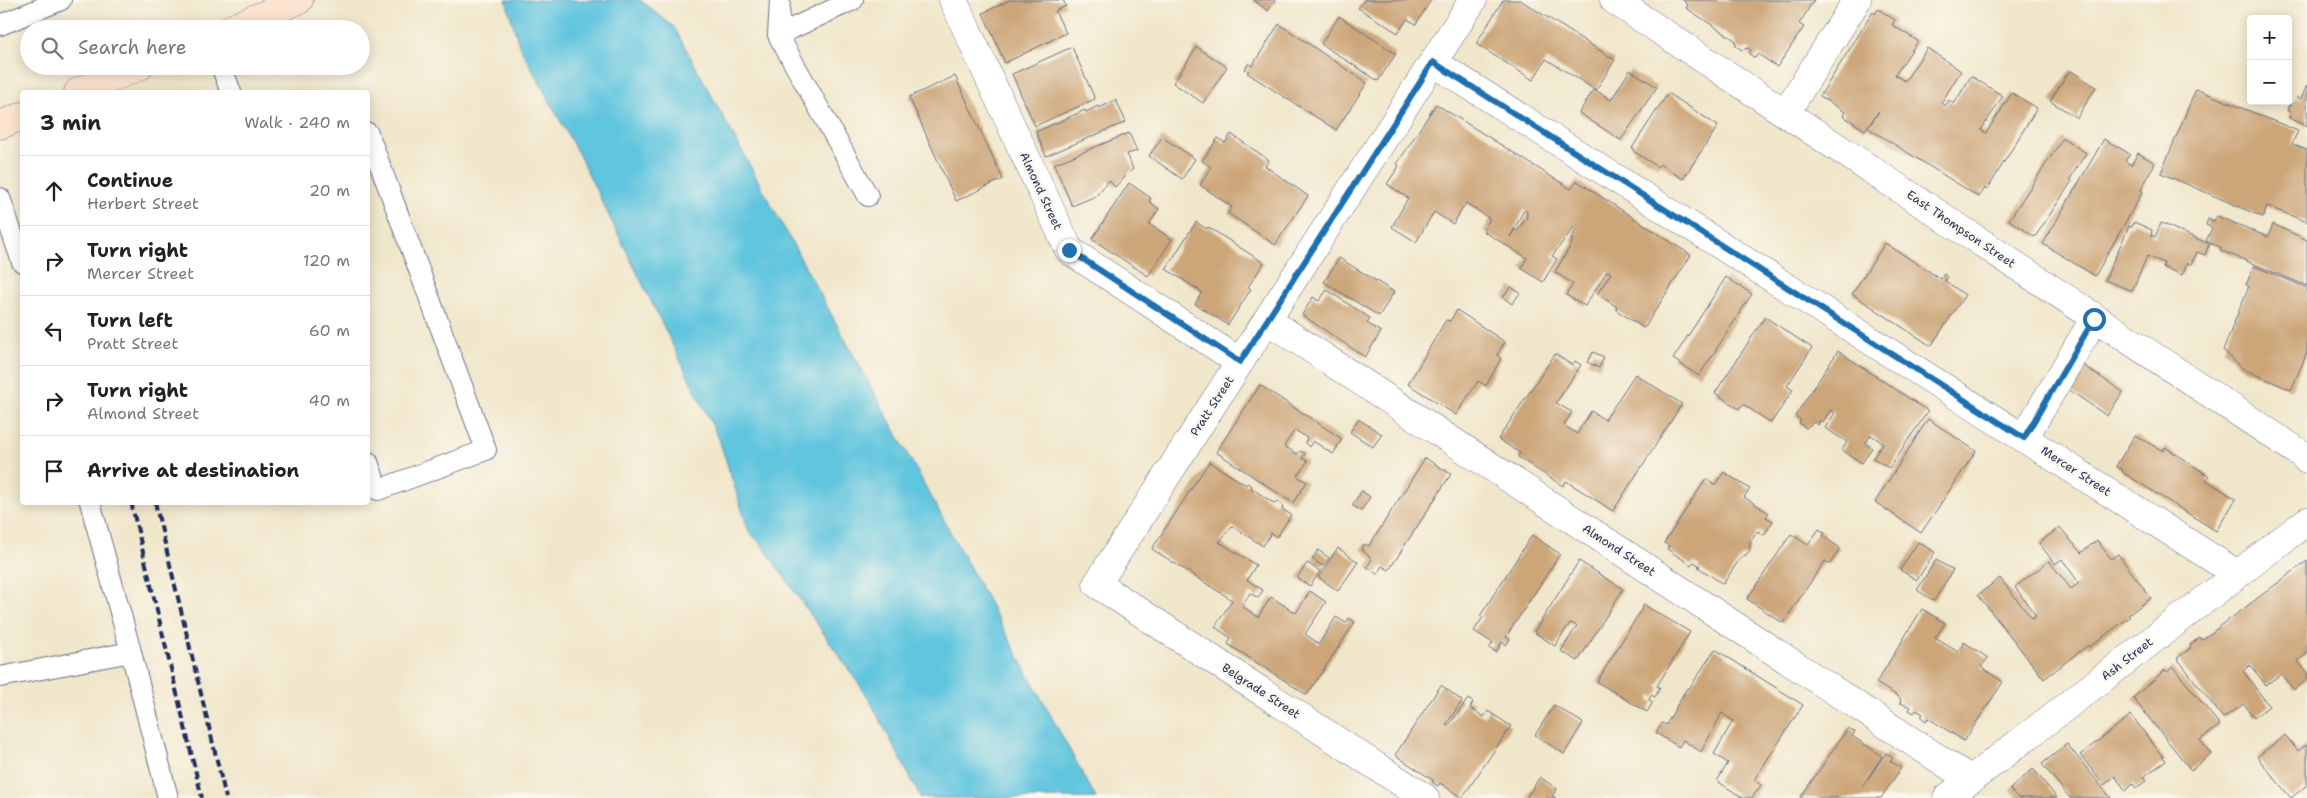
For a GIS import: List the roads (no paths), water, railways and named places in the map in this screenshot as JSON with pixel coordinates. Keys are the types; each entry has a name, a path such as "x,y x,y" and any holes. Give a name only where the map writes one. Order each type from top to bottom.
{"main road":[{"path":"251,20 299,0"},
{"path":"83,90 119,75"},
{"path":"0,125 20,117"}],"street":[{"name":"Almond Street","path":"953,0 1069,250 1240,362"},
{"name":"Pratt Street","path":"1097,584 1473,0"},
{"name":"East Thompson Street","path":"1614,0 1786,112 2094,319 2306,454"},
{"path":"1786,112 1857,0"},
{"name":"Mercer Street","path":"1433,62 2237,574"},
{"path":"2024,438 2094,319"},
{"name":"Almond Street","path":"1267,320 1971,780"},
{"name":"Ash Street","path":"1947,798 2307,521"},
{"name":"Belgrade Street","path":"1097,584 1425,798"}],"lane":[{"path":"0,25 61,0"},
{"path":"780,0 778,35 868,196"},
{"path":"778,35 853,0"},
{"path":"224,75 230,90"},
{"path":"370,138 486,450 378,490 370,468"},
{"path":"0,198 20,256"},
{"path":"91,505 168,798"},
{"path":"0,677 131,652"}],"water":[{"path":"506,0 640,0 674,27 1096,798 921,798 868,697 762,545 749,532 719,439 579,155 519,45"}],"railway":[{"path":"132,505 202,798"},
{"path":"156,505 226,798"}]}
